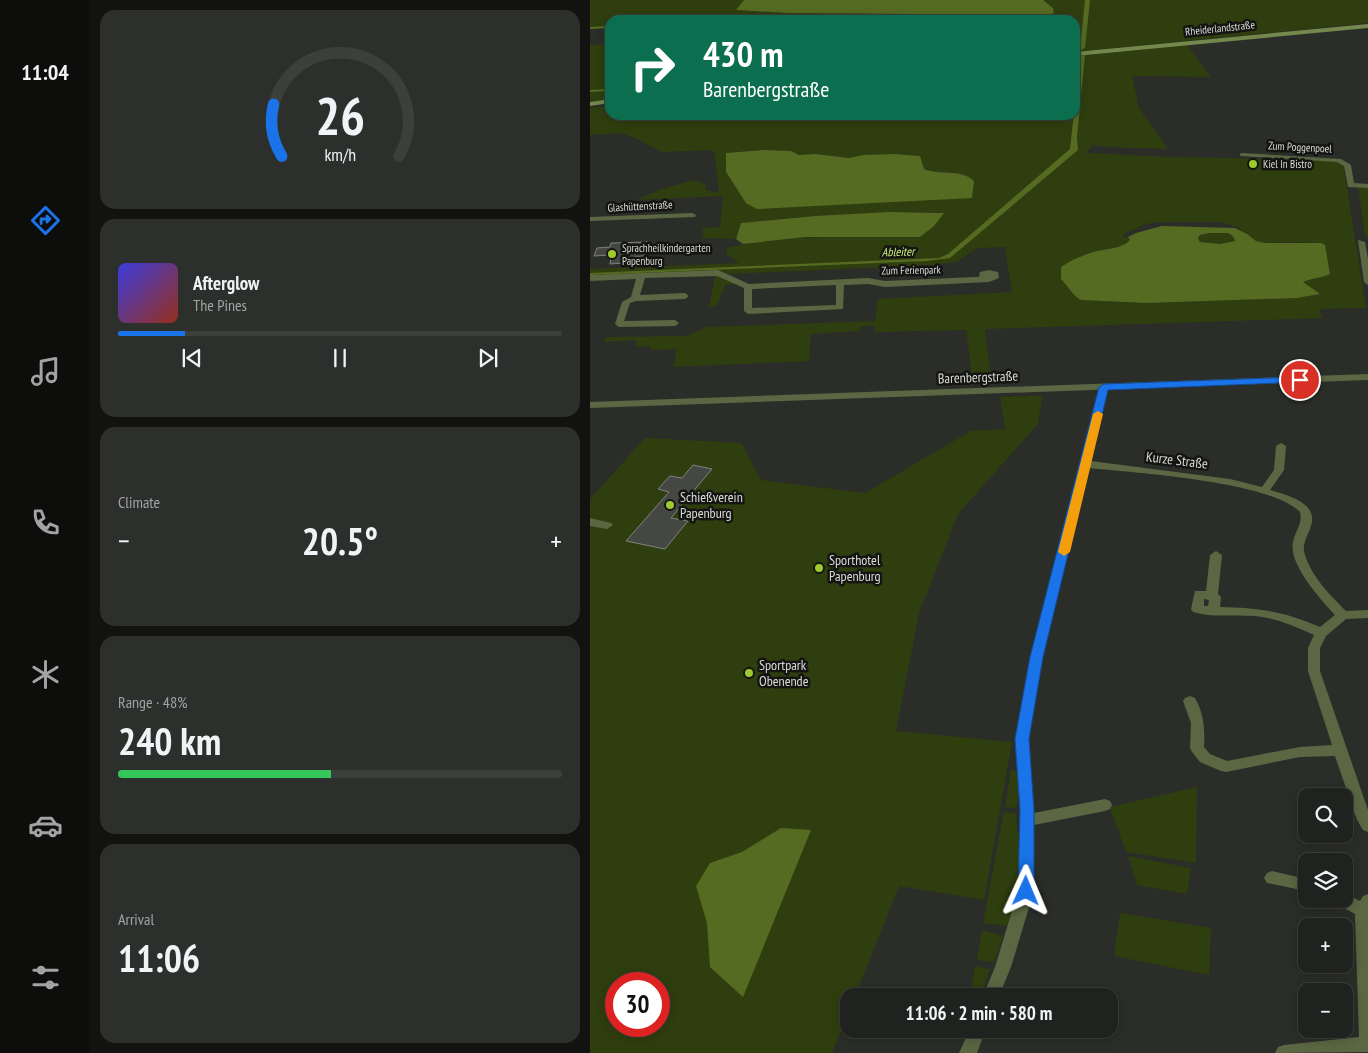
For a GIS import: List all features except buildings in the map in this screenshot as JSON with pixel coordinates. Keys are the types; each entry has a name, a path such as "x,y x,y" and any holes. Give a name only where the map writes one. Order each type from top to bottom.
{"main road":[{"name":"Rheiderlandstraße","path":"1080,54 1368,26"},
{"path":"590,104 605,102"}],"street":[{"name":"Zum Poggenpoel","path":"1242,155 1339,160 1347,165 1351,185 1368,186"},
{"name":"Glashüttenstraße","path":"590,220 692,215"},
{"path":"1361,242 1366,261 1368,282"},
{"name":"Zum Ferienpark","path":"590,278 718,273 748,286 868,280 885,284 975,280 983,278"},
{"path":"635,298 641,276"},
{"path":"748,286 748,311 840,307 840,282"},
{"path":"675,323 619,324 626,302 635,298 685,296"},
{"name":"Barenbergstraße","path":"590,405 1368,377"},
{"path":"994,988 1003,966 1026,891 1027,820 1022,739 1037,657 1104,387"},
{"path":"1264,491 1279,470 1281,446"},
{"name":"Kurze Straße","path":"1086,464 1230,482 1264,491 1297,504 1304,510 1307,518 1298,546 1299,556 1329,602 1342,615"},
{"path":"590,522 607,525"},
{"path":"1216,555 1212,596 1199,594 1197,609 1264,613 1285,618 1321,633"},
{"path":"1368,614 1342,615 1321,633 1314,648 1314,670 1364,820 1368,826"},
{"path":"1190,701 1198,723 1197,748 1205,758 1226,767 1300,752 1340,750"},
{"path":"1027,820 1105,805"},
{"path":"1272,878 1298,883"},
{"path":"1353,902 1366,906 1368,1037"},
{"path":"968,1053 974,1038"},
{"path":"1284,1053 1368,1044"}],"shaded area":[{"path":"590,0 744,0 737,10 787,13 936,15 605,15 605,28 590,29"},
{"path":"744,0 1043,0 1053,8 1054,13 1050,15 936,15 787,13 736,10"},
{"path":"1043,0 1368,0 1368,23 1080,52 1080,15 1050,15 1054,13 1053,8"},
{"path":"1085,0 1090,0 1085,48 1082,50 1080,48"},
{"path":"605,44 605,100 590,102 590,45"},
{"path":"1187,45 1211,77 1132,76 1139,108 1168,149 1093,145 1086,153 1172,157 1335,160 1343,163 1366,308 1319,309 1322,318 985,329 992,384 973,385 966,330 875,332 875,326 861,326 860,331 811,334 809,361 673,367 677,349 651,350 650,346 635,347 636,340 604,342 606,337 686,336 707,327 875,321 878,299 1012,292 1005,247 977,248 956,262 934,265 590,278 590,269 739,263 726,254 727,248 775,240 823,237 920,237 940,212 840,215 766,220 741,223 736,239 702,238 703,228 720,227 723,196 636,200 659,190 693,180 705,184 706,190 719,193 715,155 712,150 661,152 622,133 590,135 590,108 605,106 605,120 1080,120 1080,56","holes":["765,150 791,151 799,155 815,154 849,158 863,155 894,154 920,156 924,169 932,172 953,172 974,181 972,197 907,201 746,203 726,172 726,153","1158,222 1221,222 1240,228 1240,231 1256,241 1265,243 1302,242 1325,246 1330,274 1302,283 1320,294 1297,298 1147,303 1081,300 1061,279 1061,267 1093,252 1127,243 1130,240 1128,237 1122,237 1124,234 1146,224"]},
{"path":"1085,55 1080,106 1080,56"},
{"path":"1073,120 1079,120 1078,150 950,258 927,261 590,275 590,273 939,258 948,254 1070,149"},
{"path":"765,150 791,151 799,155 815,154 849,158 863,155 894,154 920,156 924,169 956,173 974,181 972,198 757,209 746,203 726,172 726,153"},
{"path":"1358,187 1368,188 1368,236 1365,236"},
{"path":"889,212 944,213 934,226 920,237 805,237 743,244 736,239 741,223"},
{"path":"1162,226 1235,228 1256,241 1265,243 1321,243 1325,245 1330,274 1303,282 1320,294 1297,298 1147,303 1081,300 1061,279 1061,267 1076,258 1127,243 1130,240 1128,237","holes":["1209,233 1228,233 1233,236 1235,241 1220,244 1200,242 1198,238 1200,235"]},
{"path":"1228,233 1233,236 1235,241 1220,244 1200,242 1198,238 1200,235"},
{"path":"715,275 737,284 725,285 717,306 709,307"},
{"name":"Sportpark Obenende","path":"1042,396 1038,424 958,514 919,613 896,731 1012,742 984,900 899,886 858,988 840,988 840,1033 832,1053 590,1053 590,499 645,438 742,443 761,480 865,493 971,431 1005,429 1000,397"},
{"path":"1011,769 1019,772 1020,794 1016,808 1005,807"},
{"path":"1197,787 1196,863 1126,852 1110,807"},
{"path":"1004,812 1016,813 1017,830 1020,834 1020,886 1007,926 983,923"},
{"path":"781,828 811,830 743,997 710,967 707,923 696,886 710,863 742,852"},
{"path":"1128,856 1191,868 1187,894 1137,885"},
{"path":"1120,913 1211,928 1209,975 1114,956"},
{"path":"982,930 1003,936 994,962 977,960"},
{"path":"975,966 990,969 984,988 971,988"}],"waterway":[{"path":"590,28 605,27"},
{"path":"590,91 605,90"}],"slow traffic":[{"path":"1064,552 1098,414"}],"place":[{"name":"Kiel In Bistro","path":"1253,164"},
{"name":"Sprachheilkindergarten Papenburg","path":"612,254"},
{"name":"Schießverein Papenburg","path":"670,505"},
{"name":"Sporthotel Papenburg","path":"819,568"},
{"name":"Sportpark Obenende","path":"749,673"}],"route":[{"path":"1026,891 1027,810 1022,739 1037,657 1104,387 1300,380"}],"water label":[{"name":"Ableiter","path":"898,252"}]}
